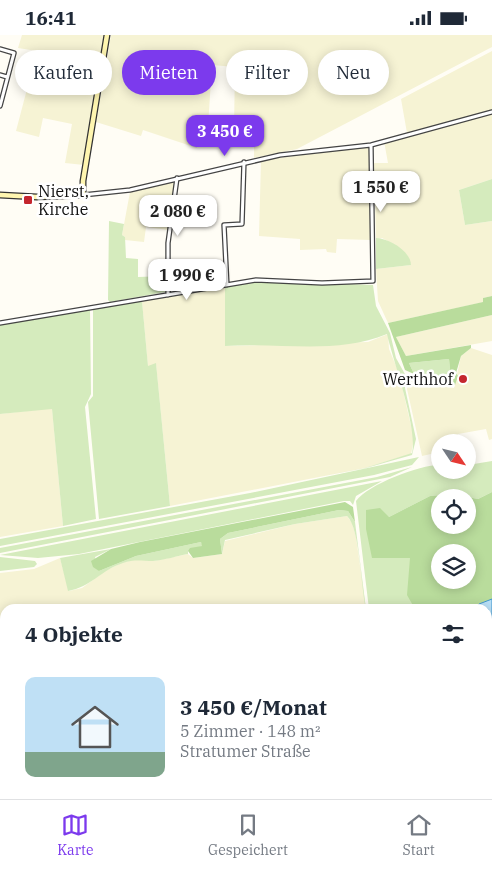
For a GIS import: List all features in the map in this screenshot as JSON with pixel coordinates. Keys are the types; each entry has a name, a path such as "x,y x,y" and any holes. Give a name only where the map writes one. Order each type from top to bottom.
{"street":[{"path":"83,195 83,181 107,35"},
{"path":"0,49 14,53 0,106"},
{"path":"0,75 7,77"},
{"path":"0,195 37,197 113,193 244,161 371,145 492,112"},
{"path":"0,323 266,280 322,283 373,281 371,145"},
{"path":"227,285 224,225 242,224 244,161"},
{"path":"168,295 168,243 177,178"}],"shaded area":[{"path":"22,35 105,35 103,50 31,50 18,48"},
{"path":"111,35 492,35 492,47 297,149 254,158 254,127 234,128 235,95 308,95 308,50 226,50 226,66 216,65 216,50 122,50 122,95 210,95 207,141 198,140 197,148 143,130 141,136 96,122 101,95 112,95 112,50 108,50"},
{"path":"492,51 492,110 407,133 401,99"},
{"path":"25,95 95,95 84,165 65,163 72,124 43,118 39,137 16,131"},
{"path":"492,113 492,179 459,190 465,225 492,221 492,296 483,298 484,302 388,323 378,301 376,269 411,265 407,255 395,245 382,238 376,238 374,163 388,163 384,141"},
{"path":"369,147 371,240 337,239 336,253 327,252 326,249 300,250 300,239 259,236 261,160"},
{"path":"175,181 168,230 146,227 144,242 125,240 125,237 122,235 130,192"},
{"path":"225,287 226,346 368,342 388,334 389,349 399,373 414,439 411,454 365,468 170,506 156,364 148,367 142,301"},
{"path":"492,315 492,341 406,356 396,337"},
{"path":"471,348 492,355 492,439 489,440 486,429 458,434 431,434 431,454 422,456 407,389 408,380 412,377 428,379 454,388 461,356"},
{"path":"52,408 63,526 0,537 0,414"},
{"path":"347,516 352,523 356,537 365,604 0,604 0,573 34,569 60,558 69,591 82,588 105,571 121,563 137,559 154,561 188,554 193,558 222,554 225,541 295,524"}],"green space":[{"path":"492,179 492,221 465,225 459,190"},
{"path":"109,221 124,224 122,235 125,237 126,258 138,259 138,277 166,276 165,292 110,302 108,300"},
{"path":"376,238 387,240 398,246 407,255 411,265 376,269"},
{"path":"266,281 373,285 376,306 390,333 396,358 406,376 405,388 416,439 412,455 366,468 318,477 365,468 412,453 413,442 404,394 387,334 368,340 328,346 225,346 225,287"},
{"path":"492,296 492,315 396,337 406,356 471,345 471,348 461,356 455,385 445,381 450,370 449,359 409,363 414,374 405,370 388,323 483,302 483,298"},
{"path":"142,301 148,366 156,363 170,506 99,519 88,402 93,396 93,308"},
{"path":"90,309 91,394 85,407 96,519 63,526 52,409 0,414 0,325"},
{"path":"449,359 450,370 445,381 414,374 409,363"},
{"path":"419,457 412,465 374,475 0,546 0,539 250,493"},
{"path":"492,461 492,492 478,499 476,499 476,489 431,489 431,496 389,517 366,511 366,523 431,524 431,534 476,534 476,519 492,507 492,604 368,604 356,501 383,482 420,468 431,466 431,479 476,479 476,464"},
{"path":"412,467 390,477 0,553 0,548 377,477"},
{"path":"382,481 356,496 353,505 350,501 344,501 79,554 38,558 0,555"},
{"path":"492,492 492,599 478,604 412,604 407,595 410,558 372,558 366,529 366,510 380,508 389,517 430,496 431,534 476,534 476,499"},
{"path":"345,502 353,507 355,522 348,511 339,510 228,533 220,539 222,554 193,558 188,551 190,548 202,546 201,542 136,556 99,571 93,567 91,561 111,549 140,542"},
{"path":"339,510 348,511 355,522 365,604 355,533 347,516 295,524 225,540 222,554 220,539 228,533"},
{"path":"201,542 203,546 188,551 188,554 153,561 123,563 83,586 68,591 60,558 111,549 95,557 99,571 136,556"},
{"path":"0,557 35,561 37,564 34,567 0,571"}],"water":[{"path":"492,599 492,604 479,604"}],"place":[{"name":"Nierst, Kirche","path":"28,200"},
{"name":"Werthhof","path":"463,379"}]}
